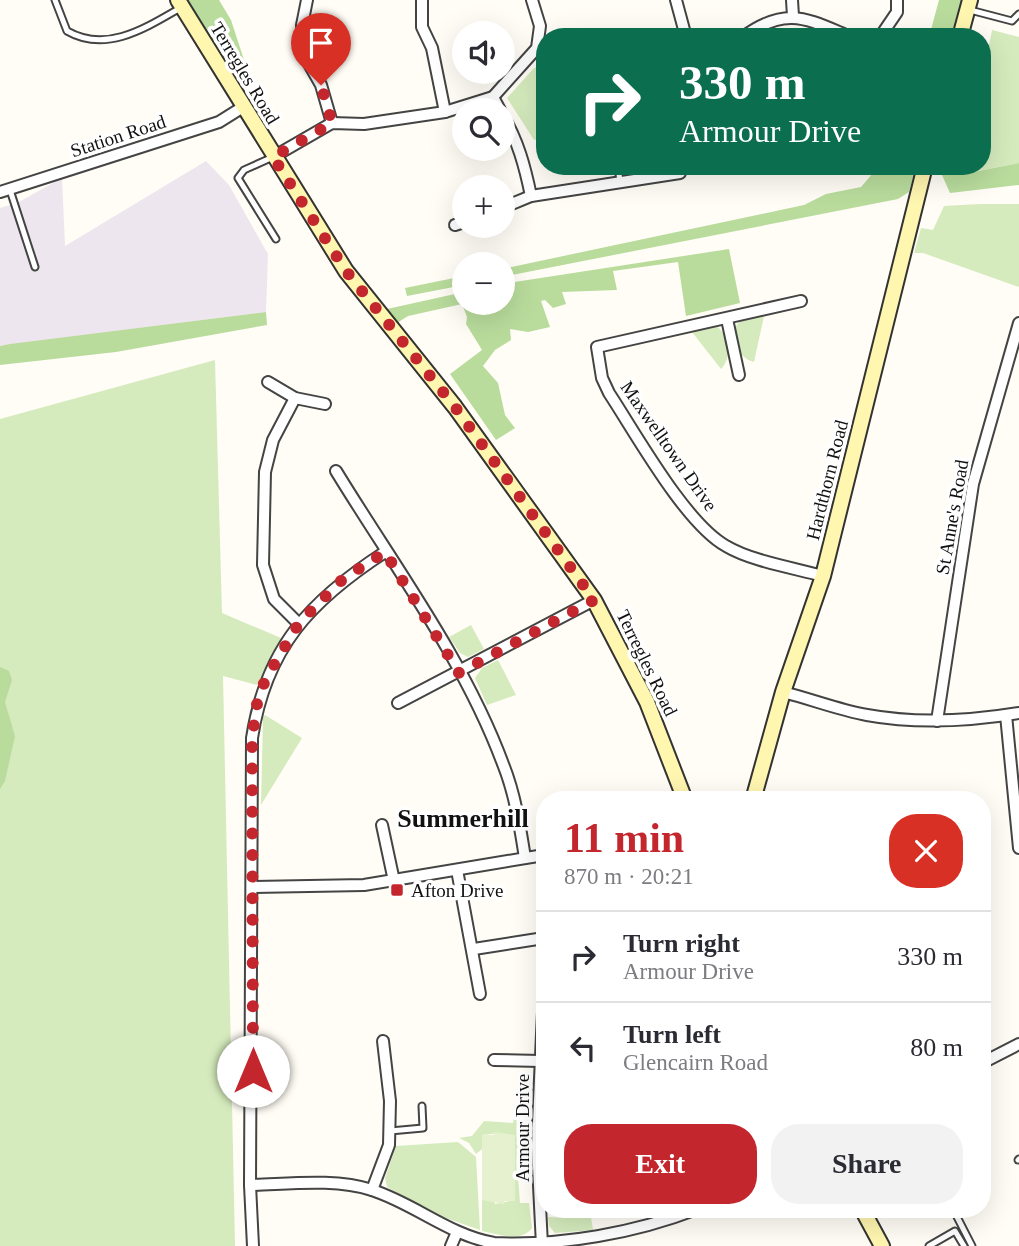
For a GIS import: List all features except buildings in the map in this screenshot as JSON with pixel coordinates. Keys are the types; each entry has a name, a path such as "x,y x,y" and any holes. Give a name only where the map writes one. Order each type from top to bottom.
{"street":[{"path":"307,0 302,24 304,55 321,85 332,123"},
{"path":"422,0 422,27 432,48 445,112"},
{"path":"532,0 540,28"},
{"path":"676,0 684,28"},
{"path":"792,0 793,16"},
{"path":"886,28 897,12 897,0"},
{"name":"Terregles Road","path":"180,4 346,271 411,351 594,600 648,702 682,791"},
{"path":"962,28 968,5"},
{"path":"755,28 793,16 803,16 821,28"},
{"path":"273,157 332,123 364,124 445,112 493,97 518,73 536,49"},
{"name":"Station Road","path":"5,190 219,122 243,107"},
{"path":"515,139 531,196"},
{"path":"515,203 531,196 667,175"},
{"name":"Hardthorn Road","path":"756,791 783,692 823,576 922,175"},
{"name":"Maxwelltown Drive","path":"801,301 597,346 602,378 657,465 709,533 726,547 823,576"},
{"path":"727,319 739,375"},
{"name":"St Anne's Road","path":"937,720 973,484 1019,323"},
{"path":"268,382 295,398 325,404"},
{"path":"295,398 272,440 265,472 263,565 274,599 299,623"},
{"path":"336,471 484,718 504,766 518,814 525,858"},
{"path":"253,1246 250,1185 252,738 257,704 265,680 299,623 343,579 385,552"},
{"path":"398,703 594,600"},
{"path":"783,692 866,715 937,720 1019,713"},
{"path":"1006,715 1019,848"},
{"path":"382,825 394,881"},
{"path":"253,887 364,885 536,856"},
{"path":"457,870 474,949 480,995"},
{"path":"474,949 536,939"},
{"path":"372,1190 389,1145 390,1132 390,1101 383,1041"},
{"path":"991,1058 1019,1044"},
{"path":"494,1060 536,1061"},
{"path":"250,1185 316,1183 372,1190 457,1232 495,1243 542,1245 644,1230 674,1218"},
{"name":"Armour Drive","path":"541,1218 542,1245"},
{"path":"867,1218 882,1246"},
{"path":"451,1246 457,1232"}],"lane":[{"path":"55,0 66,32 79,38 124,39 180,4"},
{"path":"968,5 1012,21 1019,14"},
{"path":"273,157 244,170 238,177 276,239"},
{"path":"619,175 620,182"},
{"path":"5,190 35,267"},
{"path":"390,1132 422,1128 422,1106"},
{"path":"958,1218 972,1246"},
{"path":"929,1246 955,1231 964,1246"}],"shaded area":[{"path":"206,161 229,185 268,254 266,312 0,346 0,208 17,203 62,178 65,246"}],"green space":[{"path":"183,0 219,0 231,20 245,63 237,91"},
{"path":"939,0 966,0 960,28 931,28"},
{"path":"992,30 1019,37 1019,163 991,168"},
{"path":"536,67 536,139 515,110 515,98 507,98"},
{"path":"1019,163 1019,185 950,193 942,175 991,175 991,168"},
{"path":"871,175 914,175 909,192 898,199 515,274 515,266 804,205 826,194 861,187"},
{"path":"1019,204 1019,287 923,253 914,253 921,228 933,230 944,206"},
{"path":"729,249 740,303 686,316 678,262 613,271 617,290 562,292 566,304 553,308 545,300 541,301 550,327 528,332 510,329 511,340 495,350 483,366 498,383 505,415 515,428 496,440 450,374 482,350 466,324 466,315 515,315 515,282"},
{"path":"452,278 452,287 407,296 405,288"},
{"path":"452,295 452,306 408,316 397,323 387,309"},
{"path":"266,312 267,325 116,352 0,365 0,346 10,344"},
{"path":"764,316 754,362 740,353 735,327 740,321"},
{"path":"716,326 724,335 728,347 727,359 721,369 692,332"},
{"path":"215,360 222,613 281,638 257,685 223,676 235,1246 0,1246 0,419"},
{"path":"471,625 484,649 468,657 460,653 449,637"},
{"path":"498,660 516,695 487,705 475,678 482,668"},
{"path":"0,667 9,671 12,680 5,702 15,736 5,781 0,789"},
{"path":"265,715 302,738 261,805 263,717"},
{"path":"514,1117 520,1118 518,1152 529,1153 529,1176 518,1177 520,1203 529,1203 532,1228 522,1235 509,1236 482,1231 482,1200 494,1200 495,1204 515,1200 502,1133 482,1135 482,1149 476,1154 469,1143 459,1138 472,1136 484,1121 513,1123"},
{"path":"493,1132 515,1135 515,1201 504,1201 504,1204 482,1200 482,1135 493,1135"},
{"path":"458,1142 476,1157 480,1230 429,1212 387,1187 385,1178 396,1146"},
{"path":"548,1218 591,1218 593,1230 555,1233 549,1226"}],"place":[{"name":"Afton Drive","path":"397,890"}],"district":[{"name":"Summerhill","path":"463,818"}],"route":[{"path":"253,1071 252,738 257,704 265,680 299,623 317,602 343,579 385,552 459,673 594,600 455,407 346,271 314,225 273,157 332,123 321,85"}]}
